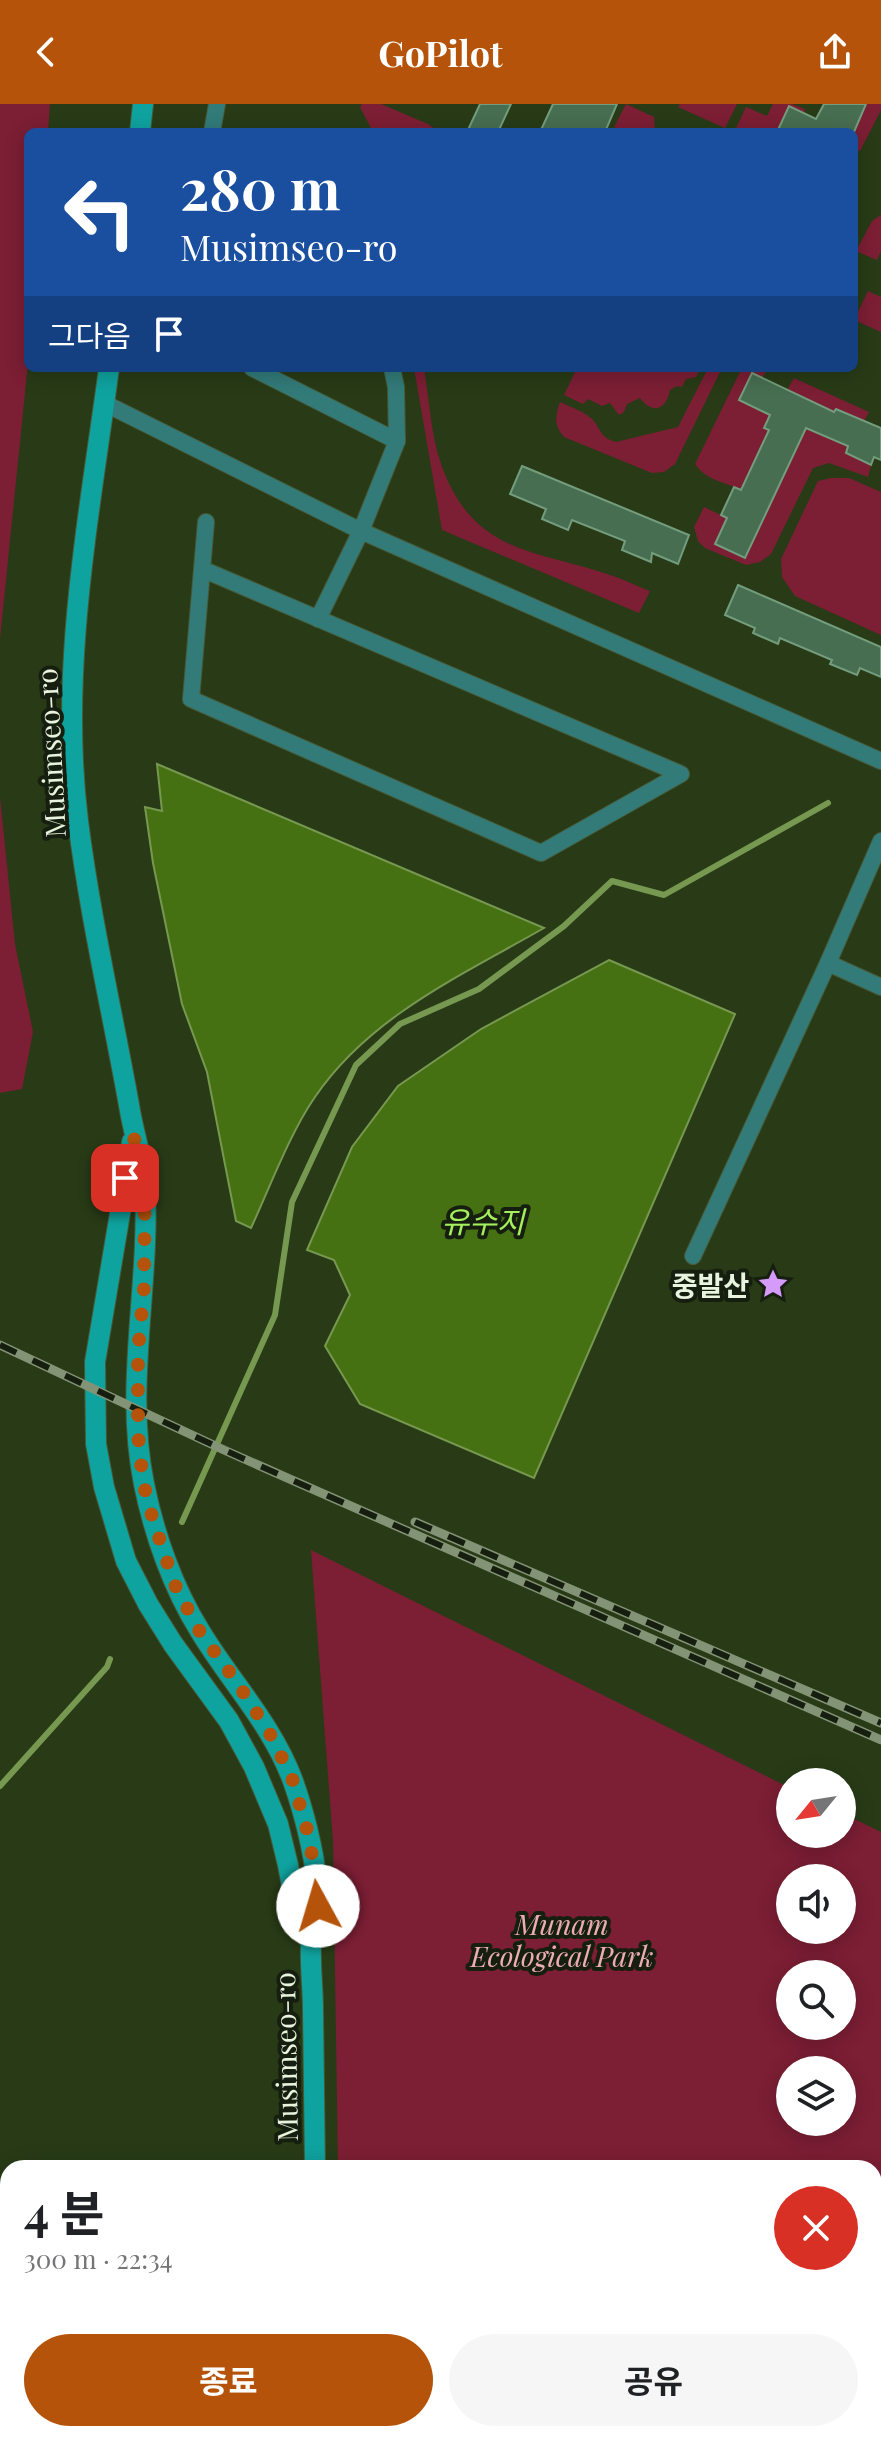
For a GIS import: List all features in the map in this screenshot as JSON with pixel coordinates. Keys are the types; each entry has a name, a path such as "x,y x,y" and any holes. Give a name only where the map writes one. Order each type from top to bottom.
{"street":[{"path":"140,128 143,104"},
{"path":"213,128 217,104"},
{"name":"Musimseo-ro","path":"108,372 74,628 73,754 77,817 85,868 133,1134 145,1183 144,1288 138,1352 138,1434 143,1482 175,1585 200,1632 269,1732 292,1778 310,1840 318,1906 311,1944 315,2160"},
{"path":"260,372 397,441"},
{"path":"318,619 361,531 397,441 393,372"},
{"path":"104,403 361,531 881,761"},
{"path":"202,569 681,774 541,853 191,699 202,569 206,522"},
{"path":"693,1256 881,841"},
{"path":"828,963 881,987"},
{"name":"Musimseo-ro","path":"133,1134 95,1362 96,1444 104,1487 126,1561 148,1604 229,1721 254,1767 278,1824 296,1908 311,1944"}],"green space":[{"path":"0,104 50,104 48,128 24,128 24,372 27,372 0,639"},
{"path":"362,104 381,104 434,128 371,128 360,107"},
{"path":"626,104 654,117 655,128 614,127"},
{"path":"680,104 737,104 725,128 678,107"},
{"path":"773,104 792,104 805,109 783,128 736,128 746,107 767,116"},
{"path":"866,104 881,104 881,110 860,151 856,128"},
{"path":"881,215 881,251 877,260 858,252 872,221"},
{"path":"868,291 881,297 881,332 858,322 858,312"},
{"path":"415,372 425,372 441,464 455,494 471,517 490,533 512,545 616,577 650,591 639,613 442,530"},
{"path":"575,372 699,372 696,377 686,379 682,387 670,390 662,406 654,408 640,398 627,404 619,415 610,403 602,406 588,399 583,404 564,395"},
{"path":"706,372 720,372 675,464 664,472 652,473 564,437 558,429 556,417 560,402 589,416 604,435 616,442 678,427"},
{"path":"740,372 766,372 739,400 770,415 764,428 769,430 741,490 710,477 695,464"},
{"path":"794,378 869,412 864,421 836,409 823,435 848,446 846,453 871,465 868,477 829,463 813,468 771,554 760,562 746,565 705,548 698,541 694,527 704,507 727,518 745,557 802,438 787,390"},
{"path":"849,478 881,492 881,635 795,596 782,577 781,559 818,481"},
{"path":"0,797 15,944 33,1032 22,1089 0,1093"},
{"name":"Munam Ecological Park","path":"311,1550 776,1781 776,1848 856,1848 856,1820 881,1832 881,2160 338,2160 333,1841"}],"water":[{"path":"157,764 544,928 419,1000 362,1043 337,1068 297,1127 251,1228 236,1221 207,1072 182,1004 153,863 145,807 162,811"},
{"name":"유수지","path":"609,960 735,1014 534,1478 360,1404 325,1346 350,1295 334,1260 307,1250 352,1147 398,1086 481,1029"}],"building":[{"path":"480,104 511,104 500,128 469,128"},
{"path":"553,104 617,104 607,128 542,128"},
{"path":"824,104 866,104 856,128 779,128 789,106 816,119"},
{"path":"752,373 834,412 836,409 881,428 881,460 874,457 871,465 846,453 848,446 806,428 745,558 715,544 727,518 721,515 734,487 741,490 769,430 764,428 770,415 739,400"},
{"path":"522,466 689,535 678,564 652,553 651,562 622,550 625,541 572,520 568,530 542,519 546,509 510,494"},
{"path":"738,585 881,647 881,677 860,668 857,675 830,664 832,660 780,638 778,644 753,633 755,628 725,615"}],"waterway":[{"path":"182,1522 275,1315 292,1202 356,1065 400,1024 479,989 564,926 612,881 664,895 828,803"},
{"path":"0,1786 107,1667 110,1659"}],"railway":[{"path":"0,1345 224,1450 881,1740"},
{"path":"415,1522 881,1723"}],"place":[{"name":"중발산","path":"773,1284"}],"route":[{"path":"125,1178 133,1134 145,1183 138,1434 143,1482 153,1520 175,1585 200,1632 269,1732 292,1778 310,1840 318,1906"}]}
